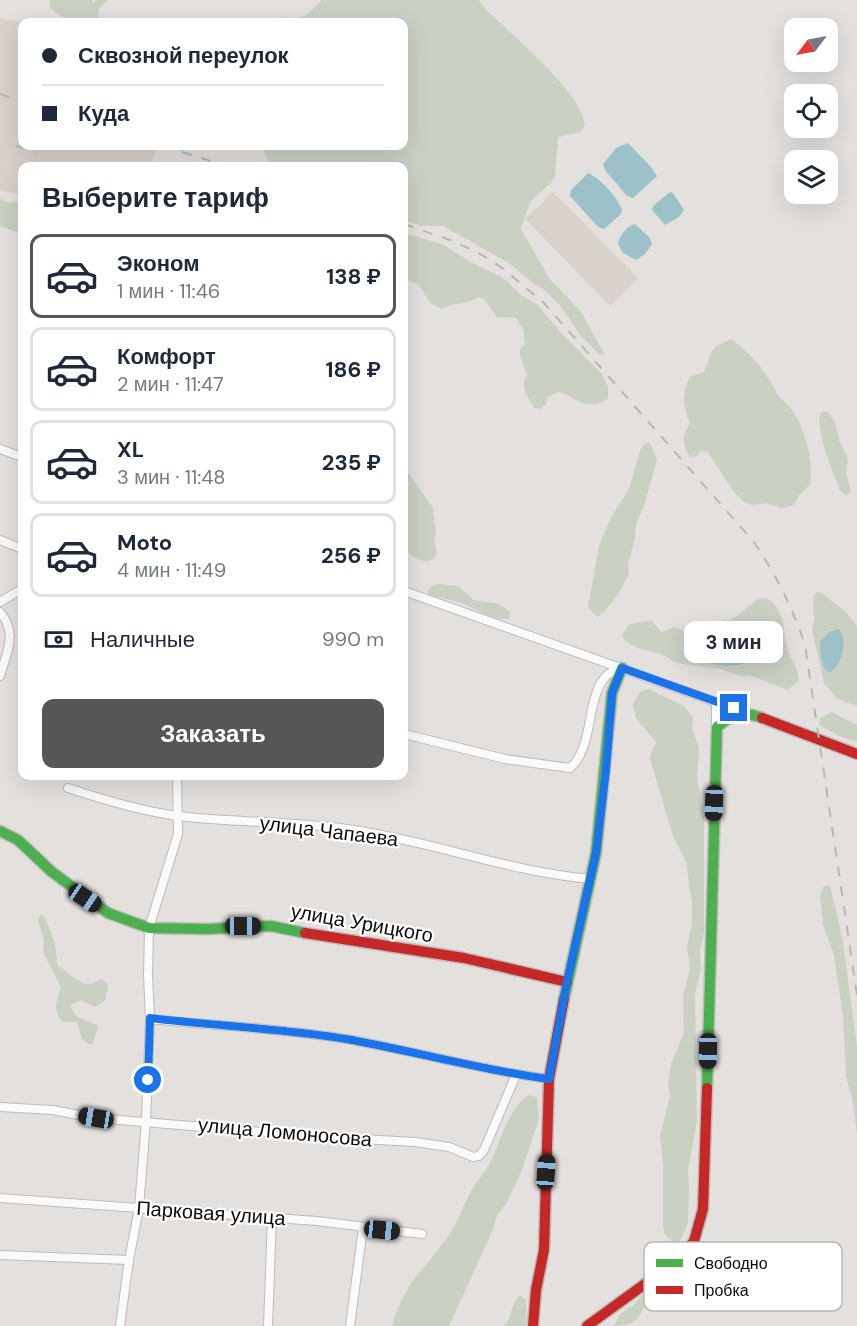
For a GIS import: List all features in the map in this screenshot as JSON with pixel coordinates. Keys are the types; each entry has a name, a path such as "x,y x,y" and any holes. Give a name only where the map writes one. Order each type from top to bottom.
{"street":[{"path":"0,449 18,456"},
{"path":"0,540 18,547"},
{"path":"0,602 18,591"},
{"path":"408,592 752,714 857,754"},
{"path":"0,612 9,623 11,632 0,676"},
{"path":"408,735 505,759 570,768 581,756 597,691 603,679 612,671 622,668"},
{"path":"533,1326 536,1290 544,1250 549,1079 600,825 612,693 622,668"},
{"path":"694,1242 700,1227 703,1209 716,702"},
{"path":"716,731 721,722 728,717 739,713 752,714"},
{"path":"120,1326 139,1208 146,1121 150,1018 147,952 149,927 178,834 177,780"},
{"name":"улица Чапаева","path":"68,788 124,806 178,816 297,823 357,830 590,879"},
{"name":"улица Урицкого","path":"0,831 18,840 52,872 108,914 149,927 207,929 271,926 337,940 464,958 567,982"},
{"path":"150,1018 285,1030 346,1039 516,1075 549,1079"},
{"name":"улица Ломоносова","path":"0,1107 308,1136 415,1142 449,1147 473,1157 479,1156 495,1127 516,1075"},
{"name":"Парковая улица","path":"0,1198 317,1221 422,1234"},
{"path":"268,1326 272,1218"},
{"path":"350,1326 363,1228"},
{"path":"0,1255 129,1260"},
{"path":"587,1326 644,1285"}],"shaded area":[{"path":"50,0 92,0 93,4 96,0 108,0 99,8 98,18 65,18 50,8"},
{"path":"322,0 479,0 487,11 539,59 564,87 582,114 585,126 580,132 558,137 555,176 551,183 530,202 521,229 549,278 581,312 605,355 599,354 580,335 562,308 545,290 534,284 509,263 443,226 421,226 408,221 408,162 271,162 268,160 263,150 408,150 408,18 297,18 313,9"},
{"path":"0,18 18,21 18,150 156,150 152,162 18,162 18,194 0,190"},
{"path":"553,192 638,278 610,306 525,219"},
{"path":"0,199 9,203 18,202 18,233 0,226"},
{"path":"408,234 444,245 472,263 502,277 522,296 538,305 561,333 601,373 608,387 608,399 593,405 582,403 559,392 547,397 546,404 540,409 534,408 524,387 527,375 520,349 525,344 523,329 516,318 497,317 484,299 478,297 469,302 442,309 430,303 419,285 408,280"},
{"path":"731,339 763,370 778,395 792,410 802,429 810,458 811,476 810,485 800,494 794,505 781,508 766,503 753,505 744,502 733,491 708,452 701,450 697,456 690,457 685,448 684,436 690,423 684,399 688,381 691,376 703,373 716,347"},
{"path":"821,412 828,412 835,422 839,440 848,459 846,472 851,492 846,495 840,491 822,440"},
{"path":"650,442 657,460 644,506 636,524 634,543 628,563 629,575 616,597 597,617 588,607 599,546 610,519 629,489 640,451 643,445"},
{"path":"408,473 433,508 436,533 434,539 437,552 435,558 427,561 419,560 408,552"},
{"path":"433,585 458,586 474,600 499,604 510,612 509,619 496,618 461,603 428,596 428,590"},
{"path":"816,592 822,593 848,614 857,626 857,706 836,698 824,683 812,630 813,598"},
{"path":"765,598 777,608 781,615 790,656 798,675 798,682 788,690 749,675 741,676 721,669 677,663 661,654 637,648 626,641 622,635 630,624 651,620 661,632 675,627 692,634 710,631 723,620 731,620 758,599","holes":["731,647 744,655 737,667 695,660"]},
{"path":"648,689 682,705 693,717 692,729 699,748 697,776 704,817 704,933 700,951 701,969 695,994 697,1120 688,1170 688,1223 680,1241 677,1242 673,1242 665,1234 663,1227 663,1164 660,1136 670,1096 668,1084 671,1064 684,1033 683,996 690,969 687,947 692,925 692,903 686,862 673,836 651,762 650,756 656,742 636,718 633,704 640,692"},
{"path":"832,712 857,725 857,742 839,736 819,725 820,718"},
{"path":"824,886 830,886 842,936 857,1046 857,1134 852,1097 846,1077 843,1016 834,955 823,925 820,896"},
{"path":"41,914 54,940 57,965 84,983 90,984 102,979 108,985 105,1001 95,1007 81,1000 70,1005 76,1016 99,1026 92,1044 82,1039 77,1022 62,1022 57,1013 56,1005 61,987 43,952 44,940 38,920"},
{"path":"530,1095 537,1097 539,1119 522,1170 506,1204 497,1215 492,1232 449,1326 392,1326 407,1290 449,1235 473,1188 491,1161 512,1113 523,1099"},
{"path":"644,1293 644,1308 635,1321 630,1324 612,1326 621,1313 633,1306"},
{"path":"520,1295 526,1300 526,1326 504,1326 517,1298"}],"water":[{"path":"628,143 657,176 633,198 627,196 605,170 603,164 616,148"},
{"path":"588,173 608,189 622,210 620,215 604,229 598,227 570,196 571,190"},
{"path":"670,192 684,210 679,217 665,225 652,210 653,206"},
{"path":"635,224 650,238 652,244 645,254 636,260 623,253 618,244 624,232"},
{"path":"838,629 843,636 841,657 832,671 826,670 822,661 820,642 829,632"},
{"path":"705,640 735,648 743,656 745,662 741,665 727,666 688,658 687,651 690,645"}],"railway":[{"path":"0,94 18,101"},
{"path":"29,150 36,152"},
{"path":"176,150 214,162"},
{"path":"408,225 477,252 501,267 544,303 753,541 769,566 795,617 805,645 857,995"}],"traffic: fast":[{"path":"564,999 596,853 612,693 622,668"},
{"path":"707,1088 717,727 738,715 749,714 762,718"},
{"path":"0,831 18,840 52,872 108,913 149,928 207,929 271,926 305,933"}],"traffic: jam":[{"path":"762,718 857,754"},
{"path":"305,933 464,958 567,982"},
{"path":"533,1326 536,1290 544,1250 549,1079 564,999"},
{"path":"693,1242 703,1209 707,1088"},
{"path":"587,1326 644,1285"}],"route":[{"path":"148,1080 150,1018 285,1030 346,1039 516,1075 549,1079 567,982 596,853 606,770 610,707 616,680 622,668 734,708"}]}
